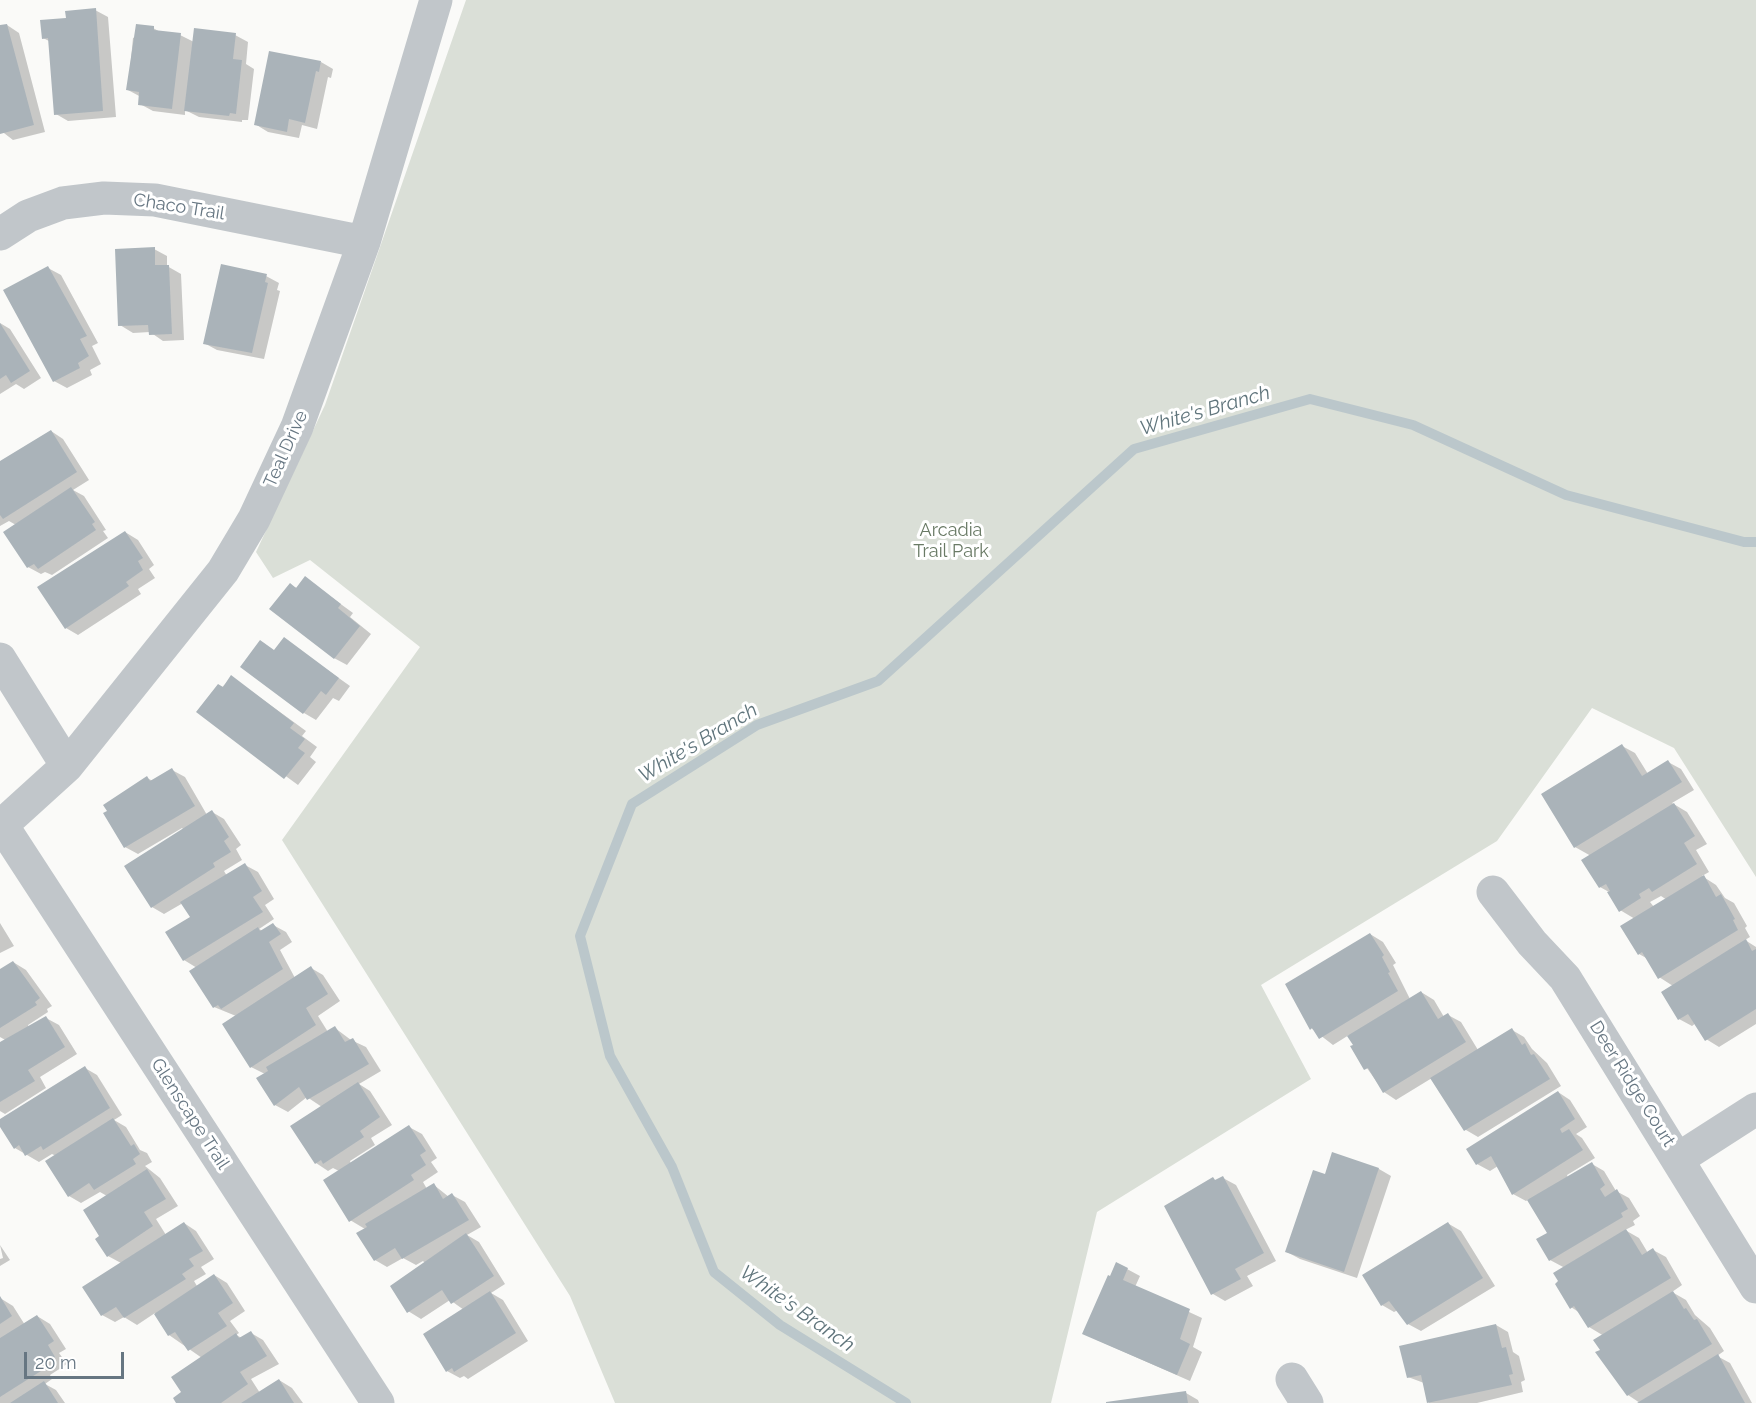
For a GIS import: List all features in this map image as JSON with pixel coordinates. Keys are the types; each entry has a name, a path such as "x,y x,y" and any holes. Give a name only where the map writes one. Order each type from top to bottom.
{"street":[{"name":"Teal Drive","path":"1,823 67,766 223,571 254,519 297,427 364,242 436,0"},
{"name":"Chaco Trail","path":"0,234 28,216 63,203 104,198 155,200 364,242"},
{"path":"0,659 67,766"},
{"name":"Glenscape Trail","path":"1,823 378,1403"},
{"name":"Deer Ridge Court","path":"1493,892 1532,943 1565,978 1756,1287"},
{"path":"1678,1159 1756,1108"}],"green space":[{"name":"Arcadia Trail Park","path":"466,0 1756,0 1756,877 1674,748 1592,708 1497,841 1261,985 1311,1079 1097,1212 1051,1403 615,1403 570,1296 282,840 420,647 310,560 273,578 256,552 325,405"}],"building":[{"path":"96,8 103,111 54,115 48,38 42,39 40,20 66,18 65,11"},
{"path":"7,24 34,125 0,134 0,25"},
{"path":"136,24 154,26 154,30 181,33 172,109 138,105 139,92 126,90"},
{"path":"194,28 236,33 233,59 242,60 236,114 230,113 229,116 184,111"},
{"path":"269,51 321,61 319,72 316,71 305,123 289,119 287,132 254,125"},
{"path":"155,247 155,265 169,265 172,334 149,335 148,325 118,326 115,249"},
{"path":"221,264 267,274 265,282 268,283 252,353 203,344"},
{"path":"48,266 87,336 80,339 89,356 78,363 80,368 53,382 3,290"},
{"path":"0,323 30,371 11,383 6,375 0,379"},
{"path":"51,430 77,472 3,519 0,515 0,461"},
{"path":"71,487 95,522 92,524 96,530 38,569 34,564 27,568 3,532"},
{"path":"125,531 143,558 138,561 143,570 126,582 129,586 65,629 37,587"},
{"path":"305,576 341,604 338,608 360,626 334,659 269,609 290,583 296,588"},
{"path":"284,637 339,678 326,695 321,691 303,714 240,667 260,640 274,650"},
{"path":"231,675 294,723 290,728 305,739 298,748 305,753 284,779 196,712 218,684 223,687"},
{"path":"1622,744 1642,776 1668,760 1682,782 1574,848 1541,794"},
{"path":"172,768 195,806 124,848 103,813 107,811 103,805 147,776 150,781"},
{"path":"1674,803 1695,836 1684,843 1697,864 1652,892 1649,888 1639,894 1641,898 1619,912 1607,892 1610,891 1606,884 1599,888 1581,860"},
{"path":"212,810 229,837 224,841 231,852 213,863 215,867 151,908 124,866"},
{"path":"245,863 262,891 253,897 263,912 183,961 165,932 190,917 180,902"},
{"path":"1704,875 1716,897 1721,894 1735,919 1733,920 1738,930 1658,979 1642,952 1638,955 1620,926"},
{"path":"273,923 281,934 269,942 283,969 221,1009 218,1005 213,1008 189,971 258,927 260,931"},
{"path":"1370,933 1384,955 1382,957 1390,972 1388,973 1398,991 1319,1039 1312,1028 1310,1030 1285,984"},
{"path":"1746,939 1752,951 1756,949 1756,1009 1705,1041 1688,1014 1678,1020 1661,992"},
{"path":"13,961 40,998 35,1002 37,1005 0,1028 0,969"},
{"path":"311,966 328,994 306,1008 316,1025 250,1068 222,1024"},
{"path":"1421,991 1438,1019 1448,1013 1466,1042 1383,1093 1368,1068 1364,1070 1347,1036"},
{"path":"46,1016 65,1047 28,1070 35,1081 0,1102 0,1042"},
{"path":"335,1026 345,1042 353,1038 369,1064 307,1100 299,1087 274,1106 256,1078 268,1071 266,1067"},
{"path":"1512,1028 1522,1045 1525,1043 1531,1055 1534,1054 1550,1079 1464,1131 1430,1078"},
{"path":"85,1066 110,1108 43,1150 41,1146 25,1156 19,1145 14,1149 0,1127 0,1119"},
{"path":"358,1082 380,1117 360,1131 364,1137 323,1164 321,1160 315,1164 290,1126"},
{"path":"1558,1091 1575,1119 1560,1129 1562,1133 1569,1129 1583,1150 1512,1195 1491,1156 1476,1165 1466,1149"},
{"path":"113,1118 131,1146 134,1144 140,1154 133,1159 136,1164 94,1190 89,1183 68,1197 45,1161"},
{"path":"409,1125 426,1151 420,1155 426,1165 411,1175 414,1180 349,1222 323,1180"},
{"path":"1332,1152 1379,1168 1344,1272 1285,1252 1313,1170 1325,1174"},
{"path":"1592,1162 1605,1185 1600,1189 1605,1197 1617,1189 1628,1209 1621,1213 1623,1217 1549,1261 1536,1239 1547,1233 1527,1200"},
{"path":"147,1169 166,1199 144,1212 153,1226 107,1257 95,1239 99,1236 83,1210"},
{"path":"1223,1176 1264,1253 1235,1269 1241,1279 1211,1295 1164,1206 1213,1177 1215,1180"},
{"path":"434,1183 443,1199 452,1193 469,1220 402,1259 395,1248 374,1261 356,1233 367,1227 365,1224"},
{"path":"184,1222 203,1251 189,1259 194,1266 182,1274 186,1279 124,1318 116,1307 101,1316 82,1287"},
{"path":"1448,1222 1483,1278 1407,1325 1389,1301 1381,1306 1362,1275"},
{"path":"1626,1229 1642,1255 1653,1248 1671,1278 1588,1328 1574,1306 1570,1309 1555,1284 1558,1281 1553,1273"},
{"path":"466,1233 494,1276 451,1304 442,1290 407,1313 390,1286"},
{"path":"1116,1262 1128,1268 1123,1280 1190,1309 1180,1339 1190,1344 1177,1375 1082,1334"},
{"path":"214,1274 233,1303 218,1313 227,1326 188,1351 175,1332 168,1336 154,1314"},
{"path":"490,1291 516,1333 454,1372 452,1368 446,1372 423,1334"},
{"path":"1673,1291 1684,1309 1686,1308 1694,1320 1697,1319 1712,1344 1627,1396 1595,1352 1600,1350 1593,1340"},
{"path":"0,1296 12,1316 0,1324"},
{"path":"37,1315 54,1341 48,1345 55,1357 38,1367 41,1371 0,1397 0,1338"},
{"path":"1496,1324 1502,1348 1506,1347 1513,1374 1509,1375 1512,1385 1427,1403 1421,1375 1407,1378 1399,1346"},
{"path":"251,1331 267,1356 240,1372 248,1384 221,1403 176,1403 173,1398 181,1392 171,1377 236,1333 239,1338"},
{"path":"1718,1354 1745,1403 1637,1403"},
{"path":"279,1379 294,1403 241,1403"},
{"path":"44,1381 58,1403 10,1403"},
{"path":"1186,1391 1188,1403 1106,1403 1106,1402"}],"waterway":[{"name":"White's Branch","path":"906,1403 780,1325 714,1272 672,1167 610,1056 580,936 632,804 757,725 878,681 1134,449 1310,399 1413,425 1566,495 1744,542 1756,542"}]}
